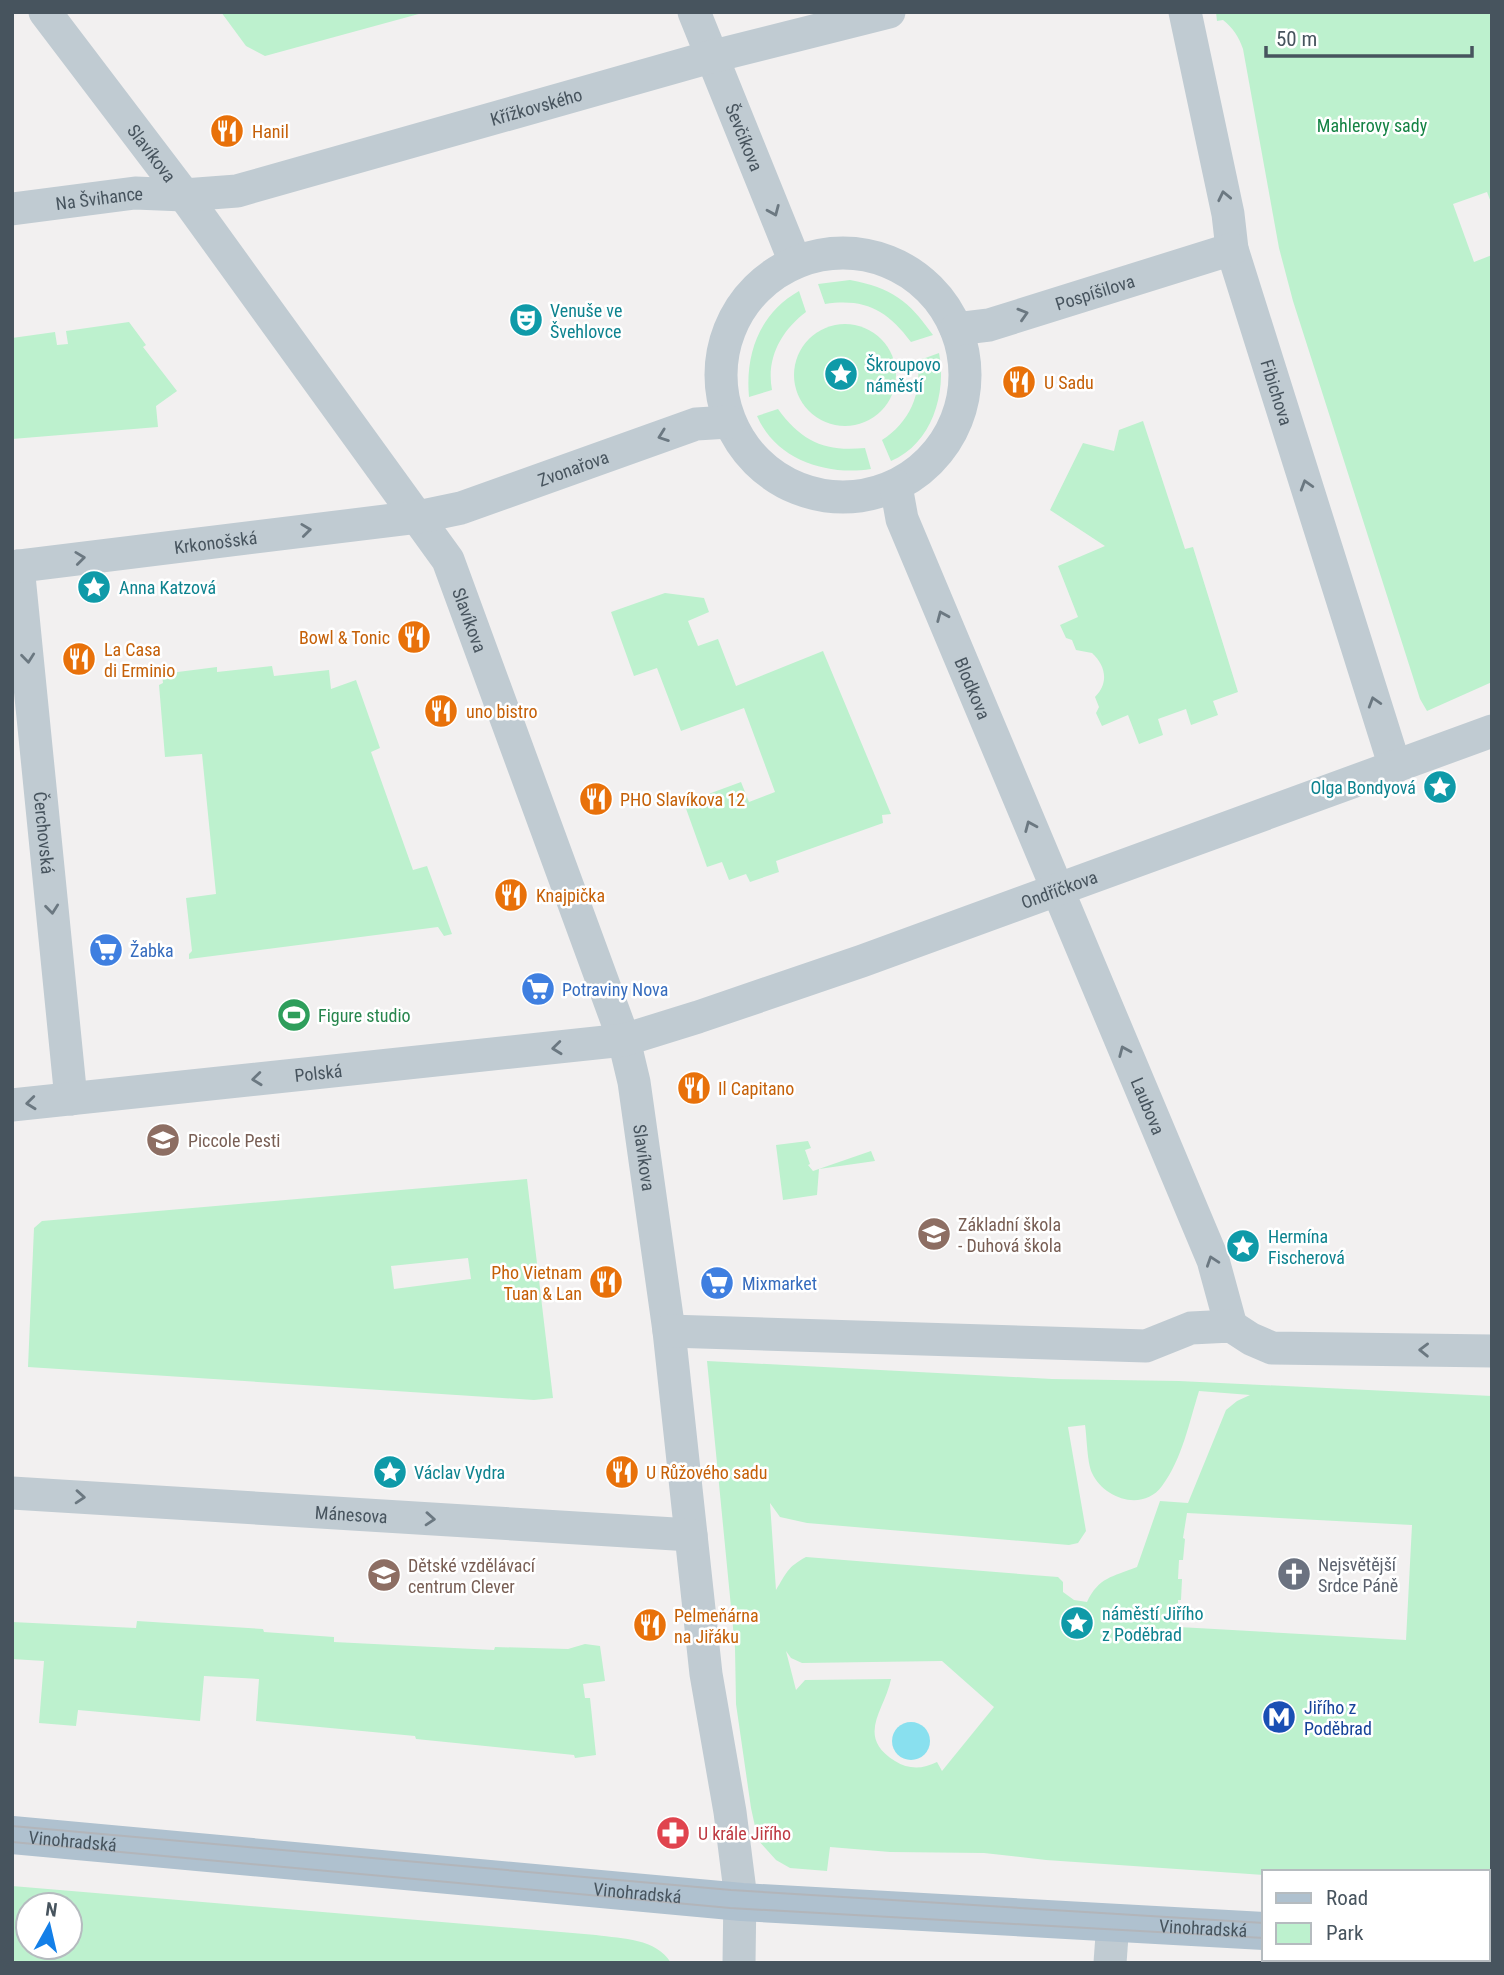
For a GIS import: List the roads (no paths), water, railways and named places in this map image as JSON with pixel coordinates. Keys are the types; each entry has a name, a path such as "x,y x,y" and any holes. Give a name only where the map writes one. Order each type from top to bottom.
{"main road":[{"name":"Vinohradská","path":"12,1835 741,1902 1262,1931"}],"street":[{"name":"Slavíkova","path":"46,12 184,195 448,560 624,1040 634,1082 669,1331"},
{"name":"Ševčíkova","path":"694,12 710,57 796,262"},
{"name":"Křížkovského","path":"184,195 237,191 710,57 889,12"},
{"name":"Fibichova","path":"1185,12 1228,214 1232,248 1395,767"},
{"name":"Na Švihance","path":"12,209 135,193 184,195"},
{"name":"Pospíšilova","path":"956,329 989,325 1232,248"},
{"path":"840,253 888,261 929,288 945,307 956,329 966,370 958,417 934,458 916,474 896,486 855,497 833,497 790,486 753,459 729,422 722,400 720,378 726,337 740,309 760,285 796,262 814,256 840,253"},
{"name":"Zvonařova","path":"418,517 461,508 696,424 729,422"},
{"name":"Blodkova","path":"896,486 902,519 1056,889"},
{"name":"Krkonošská","path":"15,566 418,517"},
{"name":"Čerchovská","path":"15,566 71,1099"},
{"name":"Ondříčkova","path":"624,1040 862,961 1492,731"},
{"name":"Laubova","path":"1056,889 1213,1261 1231,1326"},
{"name":"Polská","path":"12,1105 624,1040"},
{"path":"739,1963 741,1902 730,1812 706,1674 669,1331 1146,1346 1191,1328 1231,1326 1272,1348 1492,1351"},
{"name":"Mánesova","path":"12,1493 691,1535"},
{"path":"1110,1963 1114,1922"}],"water":[{"path":"911,1722 925,1727 930,1741 925,1755 911,1760 897,1755 892,1741 897,1727"}],"tram line":[{"path":"12,1826 731,1890 1262,1923"},
{"path":"12,1842 730,1908 1262,1938"}],"place":[{"name":"Hanil","path":"227,131"},
{"name":"Venuše ve Švehlovce","path":"526,320"},
{"name":"Škroupovo náměstí","path":"841,374"},
{"name":"U Sadu","path":"1019,382"},
{"name":"Anna Katzová","path":"94,587"},
{"name":"Bowl & Tonic","path":"414,637"},
{"name":"La Casa di Erminio","path":"79,659"},
{"name":"uno bistro","path":"441,711"},
{"name":"Olga Bondyová","path":"1440,787"},
{"name":"PHO Slavíkova 12","path":"596,799"},
{"name":"Knajpička","path":"511,895"},
{"name":"Žabka","path":"106,950"},
{"name":"Potraviny Nova","path":"538,989"},
{"name":"Figure studio","path":"294,1015"},
{"name":"Il Capitano","path":"694,1088"},
{"name":"Piccole Pesti","path":"163,1140"},
{"name":"Základní škola - Duhová škola","path":"934,1234"},
{"name":"Hermína Fischerová","path":"1243,1246"},
{"name":"Pho Vietnam Tuan & Lan","path":"606,1282"},
{"name":"Mixmarket","path":"717,1283"},
{"name":"Václav Vydra","path":"390,1472"},
{"name":"U Růžového sadu","path":"622,1472"},
{"name":"Nejsvětější Srdce Páně","path":"1294,1574"},
{"name":"Dětské vzdělávací centrum Clever","path":"384,1575"},
{"name":"náměstí Jiřího z Poděbrad","path":"1077,1623"},
{"name":"Pelmeňárna na Jiřáku","path":"650,1625"},
{"name":"Jiřího z Poděbrad","path":"1279,1717"},
{"name":"U krále Jiřího","path":"673,1833"}],"park label":[{"name":"Mahlerovy sady","path":"1372,125"}]}
